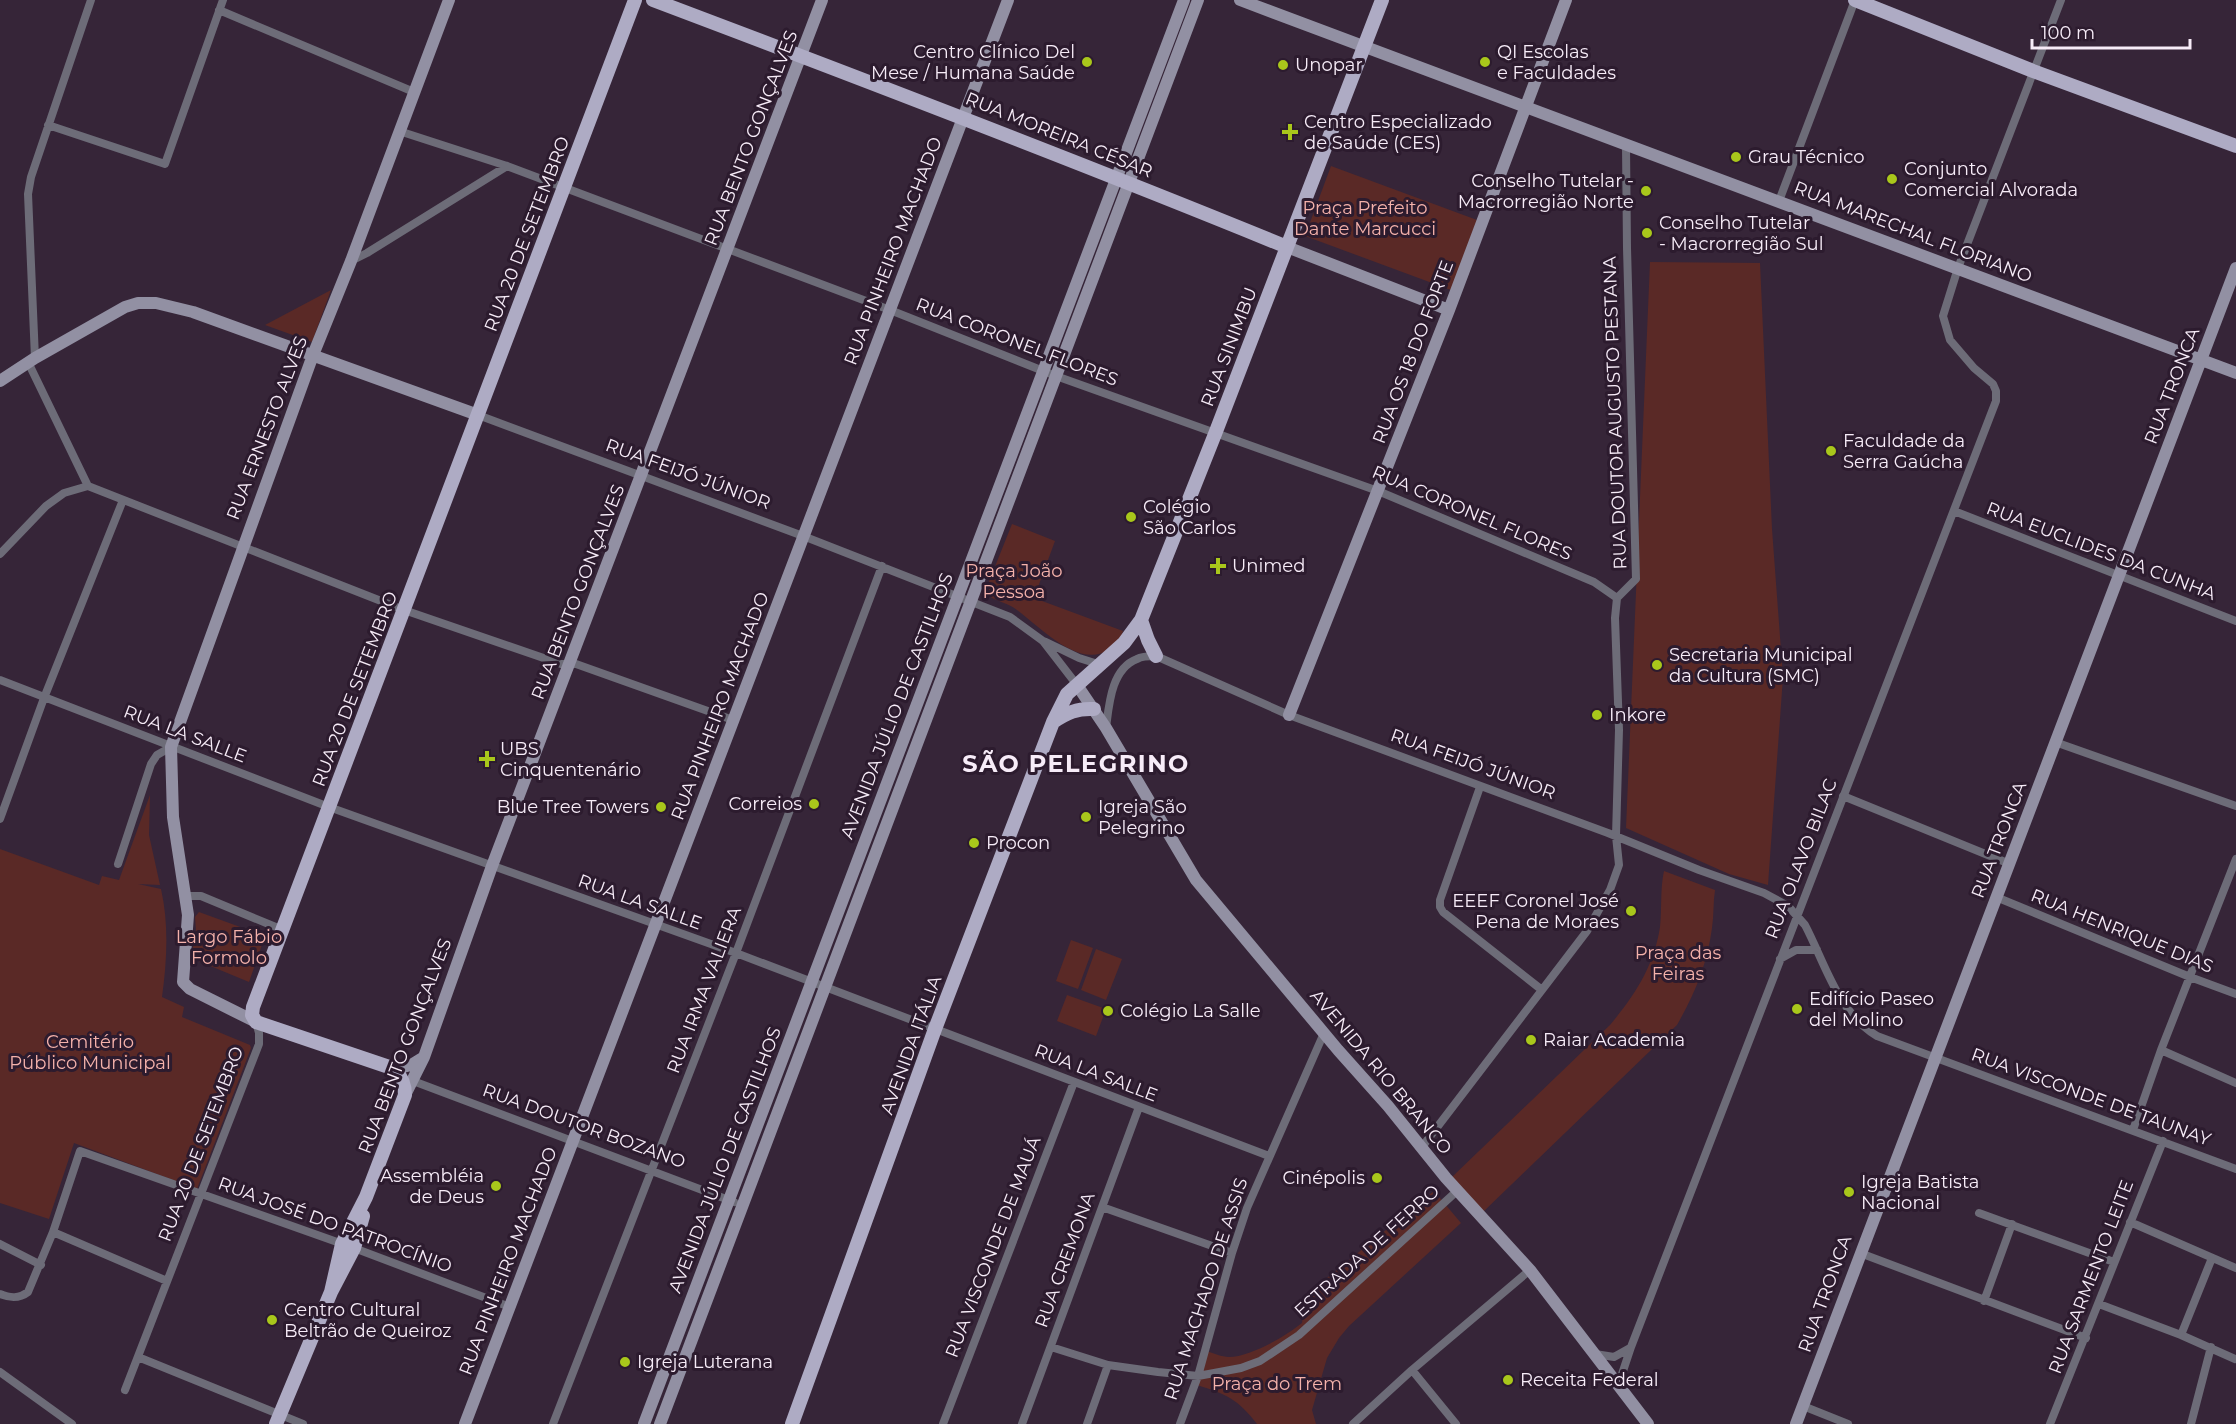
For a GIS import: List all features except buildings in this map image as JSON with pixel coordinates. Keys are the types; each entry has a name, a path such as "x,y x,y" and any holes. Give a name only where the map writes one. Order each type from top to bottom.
{"main road":[{"name":"RUA 20 DE SETEMBRO","path":"256,1022 252,1015 253,1007 635,0"},
{"name":"RUA MOREIRA CÉSAR","path":"652,0 1123,179 1287,247"},
{"name":"RUA SINIMBU","path":"1077,685 1101,665 1135,630 1141,620 1382,0"},
{"path":"1855,0 2033,71 2236,146"},
{"path":"1141,620 1156,656"},
{"name":"AVENIDA ITÁLIA","path":"792,1424 935,1029 1053,722 1063,700 1077,685"},
{"path":"1053,722 1072,711 1082,708 1094,709"},
{"path":"256,1022 395,1069 401,1075 405,1095"},
{"name":"RUA BENTO GONÇALVES","path":"278,1419 331,1292 405,1095"}],"street":[{"path":"88,486 32,360 28,194 31,177 91,0"},
{"path":"48,125 165,164 223,0"},
{"name":"RUA ERNESTO ALVES","path":"118,864 151,764 157,755 171,747 313,355 351,261 449,0"},
{"name":"RUA BENTO GONÇALVES","path":"405,1095 424,1057 492,866 822,0"},
{"name":"RUA PINHEIRO MACHADO","path":"465,1424 1008,0"},
{"name":"AVENIDA JÚLIO DE CASTILHOS","path":"660,1424 1092,279 1123,179 1137,124 1184,0"},
{"name":"AVENIDA JÚLIO DE CASTILHOS","path":"644,1424 1080,274 1123,179 1149,129 1198,0"},
{"name":"RUA MARECHAL FLORIANO","path":"1240,0 2236,373"},
{"name":"RUA OS 18 DO FORTE","path":"1289,715 1449,310 1566,0"},
{"path":"1779,201 1855,0"},
{"path":"1958,268 2061,0"},
{"path":"219,10 414,92"},
{"path":"1156,73 1168,78"},
{"path":"1137,124 1149,129"},
{"name":"RUA CORONEL FLORES","path":"399,131 507,166 728,248 1056,376 1378,491 1594,582 1617,598"},
{"name":"RUA DOUTOR AUGUSTO PESTANA","path":"1617,598 1636,579 1626,146"},
{"path":"351,261 368,253 507,166"},
{"name":"RUA MOREIRA CÉSAR","path":"1287,247 1449,310"},
{"name":"RUA OLAVO BILAC","path":"1620,1389 1622,1374 1631,1347 1996,401 1993,384 1960,353 1946,330 1943,316 1958,268"},
{"name":"RUA TRONCA","path":"1796,1424 2201,360 2230,298 2236,268"},
{"path":"1080,274 1092,279"},
{"name":"RUA FEIJÓ JÚNIOR","path":"0,381 112,313 138,303 156,303 193,312 478,415 971,600 1010,617 1043,641 1078,658 1101,665"},
{"path":"1004,474 1017,480"},
{"path":"0,554 46,506 64,493 88,486 404,610 569,665 576,664 733,720"},
{"path":"0,819 44,698 123,500"},
{"name":"RUA EUCLIDES DA CUNHA","path":"1954,511 2236,621"},
{"name":"RUA IRMA VALIERA","path":"553,1424 736,953 882,566"},
{"path":"1422,1147 1587,931 1610,890 1619,865 1616,836 1619,730 1615,618 1617,598"},
{"name":"RUA FEIJÓ JÚNIOR","path":"1043,641 1077,685"},
{"path":"1106,728 1112,692 1116,680 1125,667 1137,659 1156,656"},
{"name":"RUA FEIJÓ JÚNIOR","path":"1156,656 1289,715 1616,836 1782,902 1797,914 1846,1008 1864,1028 1877,1036 1935,1057"},
{"name":"RUA LA SALLE","path":"0,680 329,807 655,926 736,953 1269,1156"},
{"name":"AVENIDA RIO BRANCO","path":"1077,685 1106,728 1196,880 1457,1191 1530,1270 1648,1424"},
{"path":"919,697 932,703"},
{"path":"2055,742 2236,806"},
{"path":"902,743 915,749"},
{"path":"171,747 173,817 188,915 183,982 185,986 256,1022"},
{"path":"1480,787 1440,900 1440,907 1443,912 1542,990"},
{"path":"885,788 898,793"},
{"path":"1843,796 2010,864"},
{"path":"867,836 880,842"},
{"path":"2133,1130 2161,1050 2236,859"},
{"path":"186,896 201,896 283,930"},
{"name":"RUA HENRIQUE DIAS","path":"1996,897 2236,994"},
{"path":"831,930 845,935"},
{"path":"1779,959 1796,950 1817,950"},
{"name":"RUA 20 DE SETEMBRO","path":"125,1390 259,1044 256,1022"},
{"path":"793,1030 807,1036"},
{"name":"RUA MACHADO DE ASSIS","path":"1180,1424 1198,1376 1232,1253 1251,1199 1324,1033"},
{"path":"2161,1050 2236,1083"},
{"path":"395,1069 411,1065 424,1057"},
{"name":"RUA VISCONDE DE TAUNAY","path":"1935,1057 2236,1169"},
{"path":"774,1080 788,1086"},
{"name":"RUA DOUTOR BOZANO","path":"413,1081 743,1205"},
{"name":"RUA VISCONDE DE MAUÁ","path":"943,1424 1074,1082"},
{"name":"RUA CREMONA","path":"1022,1424 1139,1107"},
{"path":"754,1132 768,1138"},
{"name":"RUA SARMENTO LEITE","path":"2050,1424 2163,1141"},
{"name":"RUA JOSÉ DO PATROCÍNIO","path":"53,1232 80,1151 348,1246 510,1307"},
{"name":"ESTRADA DE FERRO","path":"1050,1347 1108,1365 1198,1376 1241,1368 1260,1360 1299,1335 1457,1191"},
{"path":"1102,1207 1232,1253"},
{"path":"1979,1213 2114,1262"},
{"path":"2130,1222 2236,1268"},
{"path":"1984,1300 2012,1224"},
{"path":"0,1294 13,1298 28,1292 53,1232 167,1281"},
{"path":"0,1244 41,1265"},
{"path":"1860,1252 2086,1338"},
{"path":"2181,1335 2212,1258"},
{"path":"706,1260 720,1266"},
{"path":"1353,1424 1412,1370 1530,1270"},
{"path":"2099,1304 2211,1347 2235,1359"},
{"path":"687,1311 701,1316"},
{"path":"1592,1352 1601,1356 1614,1357 1631,1347"},
{"path":"2191,1424 2211,1347"},
{"path":"669,1356 684,1361"},
{"path":"138,1357 278,1419 303,1424"},
{"path":"1087,1424 1108,1365"},
{"path":"1412,1370 1456,1424"},
{"path":"0,1372 72,1424"},
{"path":"651,1405 665,1411"},
{"path":"1803,1406 1848,1424"}],"green space":[{"name":"Praça Prefeito Dante Marcucci","path":"1331,166 1477,220 1451,290 1305,236"},
{"path":"1650,262 1760,263 1772,529 1783,677 1768,885 1729,874 1626,828"},
{"path":"331,290 312,342 265,325"},
{"name":"Praça João Pessoa","path":"1012,524 1055,541 1034,598 1123,631 1114,645 1098,654 1085,654 1073,650 1048,635 1013,608 987,595 986,589"},
{"name":"Cemitério Público Municipal","path":"150,795 149,835 160,885 138,884 161,889 166,943 162,997 184,1007 182,1017 250,1045 251,1048 197,1189 74,1143 49,1219 0,1203 0,849 99,885 102,876 119,880"},
{"name":"Praça das Feiras","path":"1664,871 1715,890 1713,923 1707,954 1695,990 1677,1025 1483,1212 1452,1177 1610,1025 1628,1003 1648,967 1657,941"},
{"name":"Largo Fábio Formolo","path":"199,912 265,936 249,982 191,958 196,931 195,917"},
{"path":"1071,940 1093,948 1078,989 1056,981"},
{"path":"1096,949 1122,959 1106,1000 1081,990"},
{"path":"1067,995 1106,1009 1096,1036 1057,1021"},
{"name":"Praça do Trem","path":"1434,1191 1461,1223 1349,1326 1339,1338 1327,1358 1312,1410 1316,1424 1257,1424 1231,1398 1197,1385 1206,1351 1226,1357 1247,1354 1295,1328 1302,1323 1306,1295"}],"place":[{"name":"Centro Clínico Del Mese / Humana Saúde","path":"1087,62"},
{"name":"QI Escolas e Faculdades","path":"1485,62"},
{"name":"Unopar","path":"1283,65"},
{"name":"Centro Especializado de Saúde (CES)","path":"1290,132"},
{"name":"Grau Técnico","path":"1736,157"},
{"name":"Conjunto Comercial Alvorada","path":"1892,179"},
{"name":"Conselho Tutelar - Macrorregião Norte","path":"1646,191"},
{"name":"Conselho Tutelar - Macrorregião Sul","path":"1647,233"},
{"name":"Faculdade da Serra Gaúcha","path":"1831,451"},
{"name":"Colégio São Carlos","path":"1131,517"},
{"name":"Unimed","path":"1218,566"},
{"name":"Secretaria Municipal da Cultura (SMC)","path":"1657,665"},
{"name":"Inkore","path":"1597,715"},
{"name":"UBS Cinquentenário","path":"487,759"},
{"name":"Correios","path":"814,804"},
{"name":"Blue Tree Towers","path":"661,807"},
{"name":"Igreja São Pelegrino","path":"1086,817"},
{"name":"Procon","path":"974,843"},
{"name":"EEEF Coronel José Pena de Moraes","path":"1631,911"},
{"name":"Edifício Paseo del Molino","path":"1797,1009"},
{"name":"Colégio La Salle","path":"1108,1011"},
{"name":"Raiar Academia","path":"1531,1040"},
{"name":"Cinépolis","path":"1377,1178"},
{"name":"Assembléia de Deus","path":"496,1186"},
{"name":"Igreja Batista Nacional","path":"1849,1192"},
{"name":"Centro Cultural Beltrão de Queiroz","path":"272,1320"},
{"name":"Igreja Luterana","path":"625,1362"},
{"name":"Receita Federal","path":"1508,1380"}],"district":[{"name":"SÃO PELEGRINO","path":"1076,763"}]}
